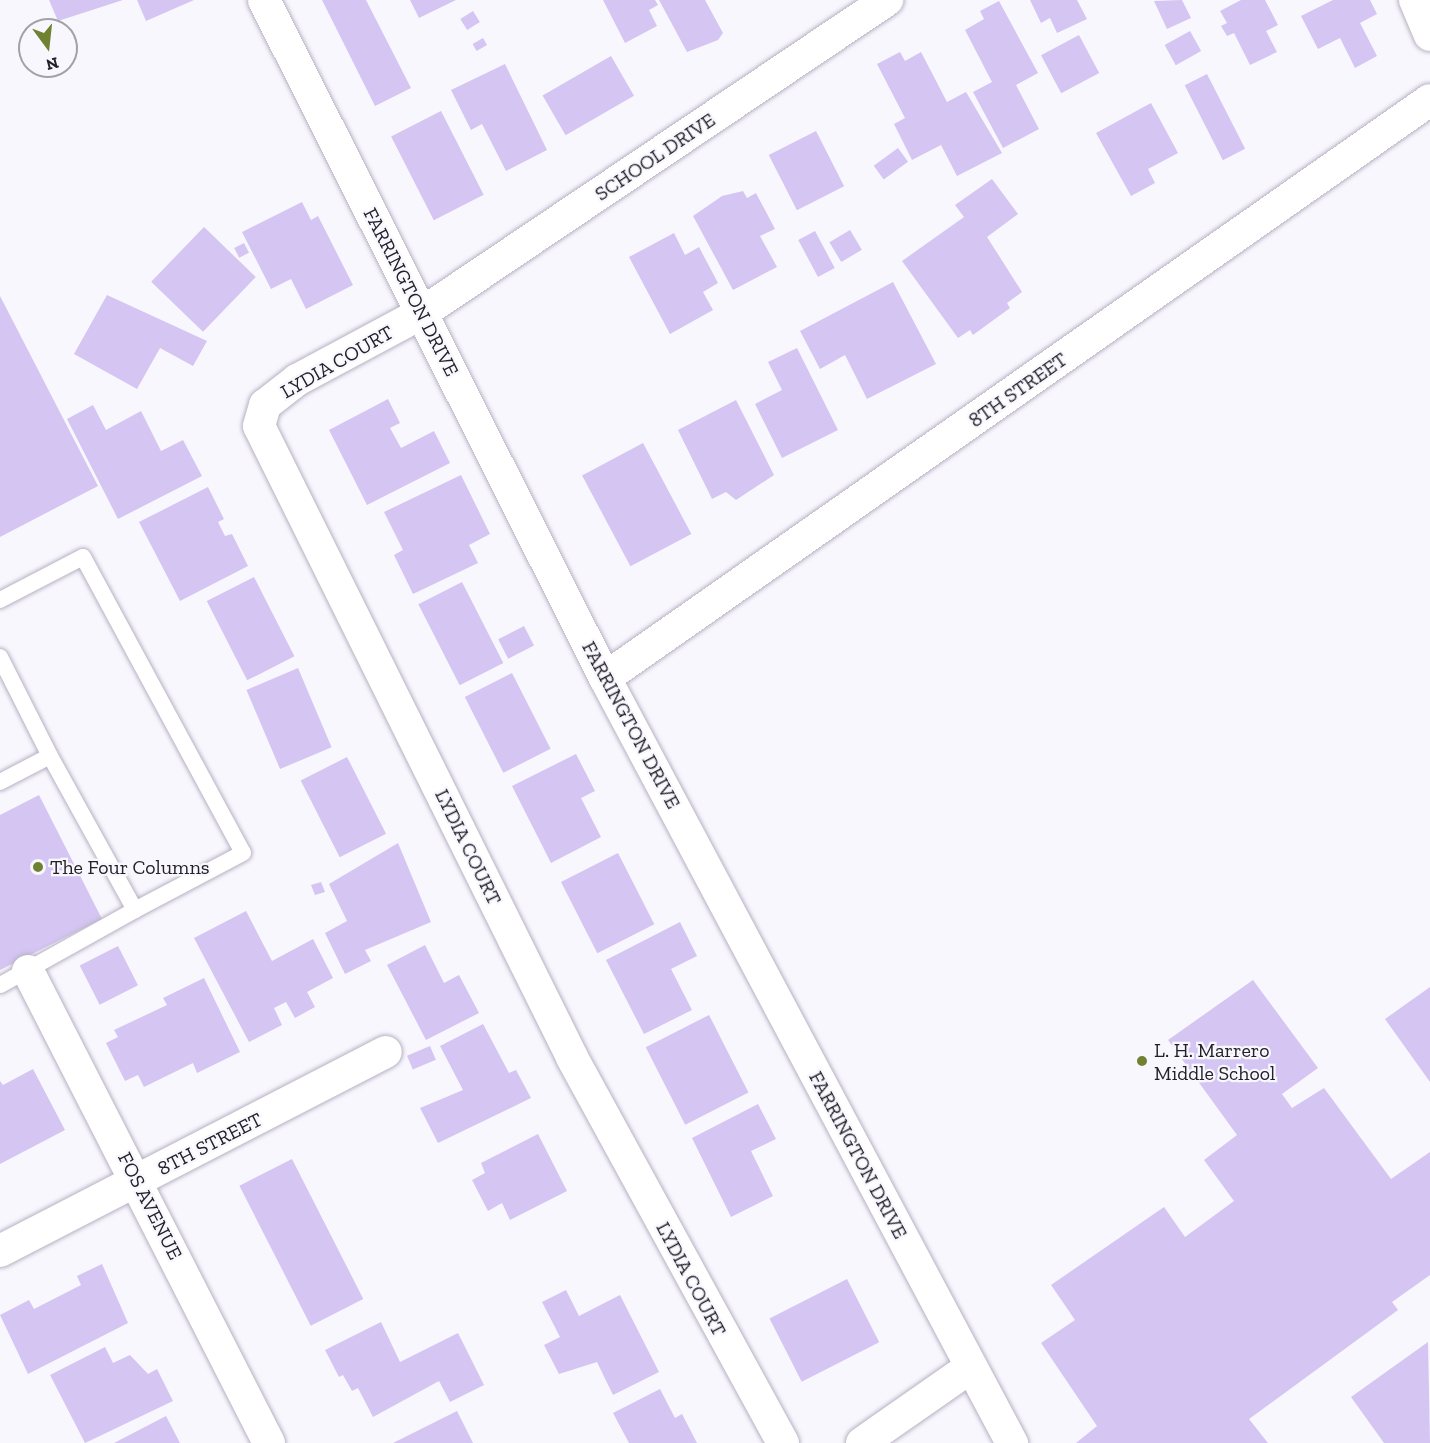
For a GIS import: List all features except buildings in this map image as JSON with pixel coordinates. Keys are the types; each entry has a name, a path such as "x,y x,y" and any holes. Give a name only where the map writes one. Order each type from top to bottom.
{"street":[{"name":"FARRINGTON DRIVE","path":"264,0 605,678 1012,1443"},
{"name":"SCHOOL DRIVE","path":"422,313 887,0"},
{"path":"1415,0 1430,35"},
{"name":"8TH STREET","path":"605,678 1430,100"},
{"name":"LYDIA COURT","path":"422,313 297,380 265,405 260,426 572,1057 783,1443"},
{"name":"FOS AVENUE","path":"28,971 138,1181 269,1443"},
{"name":"8TH STREET","path":"0,1251 386,1052"},
{"path":"862,1443 971,1367"}],"lane":[{"path":"0,600 83,557 243,853 135,909 0,985"},
{"path":"0,657 50,756 135,909"},
{"path":"0,783 50,756"}],"place":[{"name":"The Four Columns","path":"38,867"},
{"name":"L. H. Marrero Middle School","path":"1142,1061"}]}
